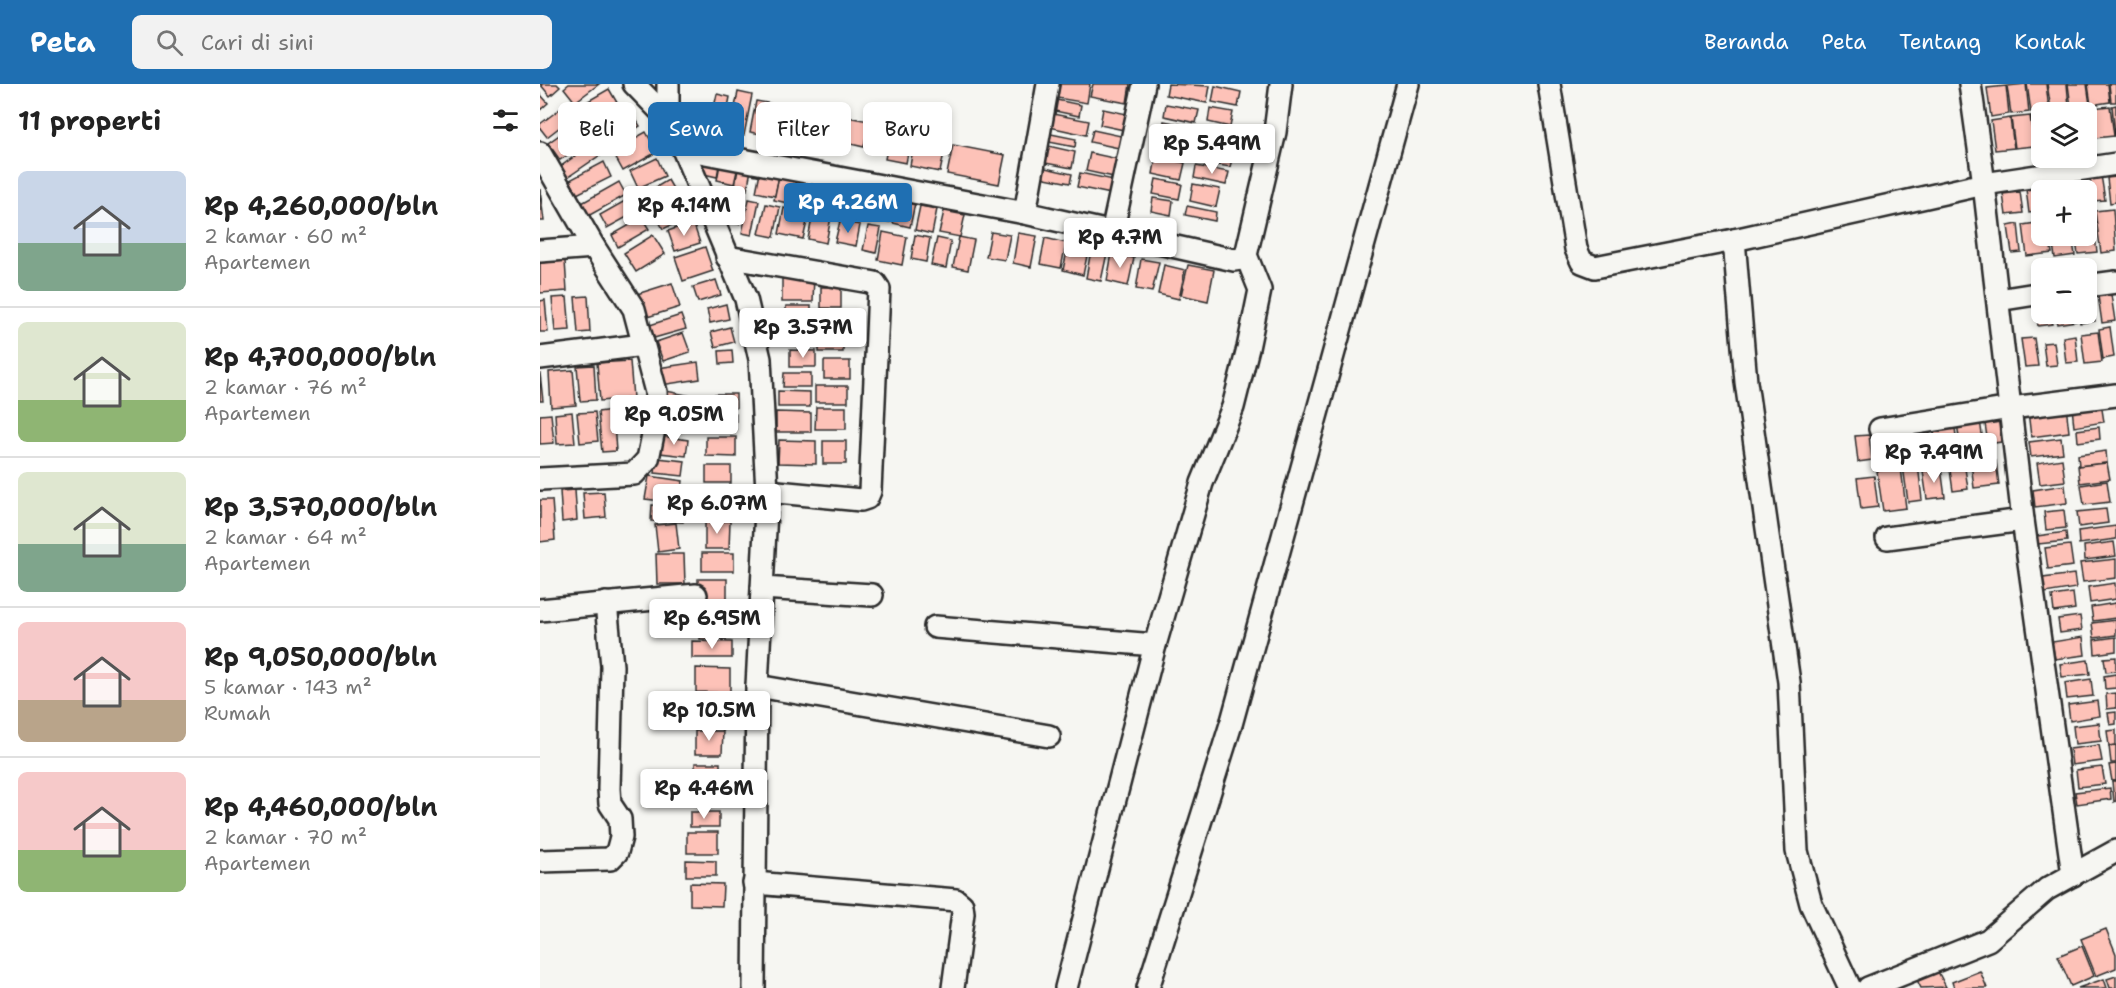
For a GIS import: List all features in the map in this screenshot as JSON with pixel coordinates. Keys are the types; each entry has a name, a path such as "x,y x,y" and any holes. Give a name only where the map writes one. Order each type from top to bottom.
{"street":[{"path":"634,84 652,102"},
{"path":"668,84 668,102"},
{"path":"1025,213 1048,84"},
{"path":"1112,233 1144,84"},
{"path":"1066,988 1155,645 1202,483 1233,407 1248,348 1260,290 1246,255 1275,132 1281,84"},
{"path":"1148,988 1232,721 1408,84"},
{"path":"1549,84 1576,249 1582,262 1594,267 1734,240 1984,184 2116,164"},
{"path":"1970,84 1984,184 2023,520 2073,875"},
{"path":"540,153 594,247 632,303 656,392 657,415 648,459 634,474 540,479"},
{"path":"687,156 746,299 760,359 767,491 757,686 754,988"},
{"path":"721,156 1025,213 1234,260 1246,255"},
{"path":"1734,240 1746,382 1789,681 1797,851 1811,904 1850,988"},
{"path":"540,251 594,247"},
{"path":"727,257 875,283 879,290 870,491 867,498 861,500 767,491"},
{"path":"2097,285 2116,282"},
{"path":"1998,300 2031,295"},
{"path":"540,358 643,345"},
{"path":"1880,429 2011,408 2116,395"},
{"path":"1887,538 2023,520"},
{"path":"762,588 872,595"},
{"path":"540,610 696,595"},
{"path":"540,861 610,859 617,852 621,837 620,819 610,804 609,789 612,666 606,603"},
{"path":"935,627 1155,645"},
{"path":"757,686 1049,736"},
{"path":"1868,988 1988,940 2047,889 2116,851"},
{"path":"754,882 956,900 962,905 963,913 953,988"}],"building":[{"path":"540,84 557,84 560,87 550,96"},
{"path":"569,84 599,84 575,102 564,88"},
{"path":"1060,84 1090,84 1087,103 1057,98"},
{"path":"1093,84 1130,84 1127,103 1090,96"},
{"path":"1168,84 1210,86 1207,103 1166,95"},
{"path":"2026,84 2029,112 2011,114 2007,86"},
{"path":"2027,84 2046,84 2048,102 2031,102 2031,112"},
{"path":"2047,84 2067,84 2069,102 2050,102"},
{"path":"2068,84 2087,84 2090,102 2070,102"},
{"path":"2088,84 2108,84 2110,102 2097,104 2097,102 2091,102"},
{"path":"2109,84 2116,84 2116,102 2111,102"},
{"path":"1215,86 1241,92 1238,107 1212,102"},
{"path":"2006,86 2009,114 1991,117 1987,88"},
{"path":"609,89 617,102 586,102"},
{"path":"738,92 752,95 744,135 744,102 736,102"},
{"path":"540,94 548,103 540,110"},
{"path":"717,94 730,97 729,102 715,102"},
{"path":"1052,99 1081,105 1079,116 1050,110"},
{"path":"756,101 762,102 756,102 756,133 750,132"},
{"path":"1166,104 1199,110 1196,123 1164,116"},
{"path":"2116,105 2116,136 2115,136 2112,106"},
{"path":"2110,106 2114,136 2097,138 2097,107"},
{"path":"1210,108 1233,112 1230,127 1208,122"},
{"path":"1103,109 1127,114 1124,130 1100,125"},
{"path":"558,110 558,128 547,137 540,128 540,124"},
{"path":"1048,113 1089,121 1086,135 1045,126"},
{"path":"2030,116 2031,146 2015,148 2011,118"},
{"path":"851,118 863,120 863,147 851,144"},
{"path":"2010,118 2014,148 1995,150 1991,121"},
{"path":"1164,121 1194,127 1191,143 1161,137"},
{"path":"1205,129 1227,134 1225,142 1203,137"},
{"path":"1093,130 1121,136 1119,148 1090,142"},
{"path":"646,132 648,156 650,156 623,171 615,156 636,156 636,138"},
{"path":"1051,134 1076,139 1075,147 1049,142"},
{"path":"558,136 558,156 566,156 560,160 548,143"},
{"path":"1158,141 1191,147 1189,158 1156,151"},
{"path":"953,145 1005,155 999,184 947,174"},
{"path":"1044,145 1075,152 1072,168 1040,162"},
{"path":"1205,145 1234,151 1230,167 1201,162"},
{"path":"1090,153 1118,159 1114,177 1086,171"},
{"path":"575,156 599,156 568,177 560,167"},
{"path":"699,156 720,159 717,177 695,172"},
{"path":"886,156 907,156 906,163 885,159"},
{"path":"912,156 943,156 940,172 910,166"},
{"path":"1156,157 1185,163 1181,180 1153,174"},
{"path":"657,158 665,176 638,188 630,171"},
{"path":"721,159 739,162 734,184 717,180"},
{"path":"604,162 611,177 577,194 570,180"},
{"path":"739,163 752,165 747,190 735,187"},
{"path":"1196,166 1229,172 1226,185 1194,178"},
{"path":"1041,167 1072,174 1070,183 1040,177"},
{"path":"760,172 779,176 775,196 756,192"},
{"path":"1080,173 1114,180 1111,194 1077,187"},
{"path":"2101,175 2105,200 2097,201 2097,180 2090,180 2090,177"},
{"path":"779,176 797,179 792,204 774,200"},
{"path":"2116,177 2116,202 2110,203 2107,178"},
{"path":"804,179 819,182 814,208 798,205"},
{"path":"1156,179 1182,184 1179,199 1153,194"},
{"path":"668,180 679,199 653,213 643,195"},
{"path":"619,182 626,195 588,216 580,204"},
{"path":"1193,184 1220,189 1216,207 1190,201"},
{"path":"824,185 841,188 836,216 819,212"},
{"path":"2031,188 2031,213 2029,213 2026,189"},
{"path":"540,189 544,221 540,221"},
{"path":"848,189 873,194 868,221 842,216"},
{"path":"2020,192 2023,213 2006,215 2003,194"},
{"path":"727,193 745,196 739,224 722,221"},
{"path":"880,196 895,200 890,222 875,219"},
{"path":"632,197 640,210 607,228 600,215"},
{"path":"1153,198 1173,201 1171,215 1151,211"},
{"path":"749,199 759,201 752,235 742,233"},
{"path":"898,200 915,203 910,227 893,223"},
{"path":"766,204 780,207 774,237 759,234"},
{"path":"681,206 687,218 663,229 657,217"},
{"path":"920,206 937,209 932,234 915,230"},
{"path":"1187,206 1216,212 1215,221 1185,215"},
{"path":"784,208 809,213 803,239 779,234"},
{"path":"2113,209 2116,251 2101,253 2097,211"},
{"path":"944,211 965,215 960,237 939,233"},
{"path":"813,213 831,217 826,243 808,239"},
{"path":"642,218 649,229 618,247 612,235"},
{"path":"840,221 860,225 856,246 835,242"},
{"path":"693,222 700,243 675,251 668,231"},
{"path":"2018,224 2021,252 2012,253 2008,226"},
{"path":"2031,224 2031,246 2051,246 2052,253 2027,256 2023,225"},
{"path":"868,226 881,228 876,253 863,250"},
{"path":"883,232 907,237 902,265 878,260"},
{"path":"991,232 1010,235 1005,260 986,257"},
{"path":"1018,233 1037,236 1031,267 1013,263"},
{"path":"653,235 665,254 636,272 624,253"},
{"path":"915,235 930,238 926,262 911,259"},
{"path":"959,237 974,240 968,270 953,267"},
{"path":"937,238 951,241 946,268 931,265"},
{"path":"1045,238 1066,243 1061,268 1040,264"},
{"path":"1069,242 1089,246 1083,275 1063,270"},
{"path":"2053,246 2074,246 2075,255 2055,258"},
{"path":"2077,246 2096,246 2097,252 2078,254"},
{"path":"705,247 713,271 683,281 675,257"},
{"path":"1091,250 1107,253 1101,281 1086,278"},
{"path":"1112,253 1134,258 1128,286 1107,281"},
{"path":"1141,259 1159,262 1152,292 1136,289"},
{"path":"565,261 567,291 540,293 540,263"},
{"path":"1164,265 1185,270 1179,299 1158,294"},
{"path":"1188,265 1214,270 1208,301 1181,295"},
{"path":"782,275 814,275 813,302 782,302"},
{"path":"716,280 721,295 698,302 693,287"},
{"path":"672,283 680,307 644,318 637,294"},
{"path":"821,287 841,287 841,308 821,308"},
{"path":"2110,288 2115,321 2102,323 2097,289"},
{"path":"588,296 590,332 578,333 575,297"},
{"path":"567,297 570,330 555,331 552,298"},
{"path":"545,300 548,332 540,332 540,301"},
{"path":"726,304 729,319 710,323 707,309"},
{"path":"786,306 811,306 811,321 786,321"},
{"path":"681,315 686,329 654,338 650,325"},
{"path":"819,319 849,319 849,333 819,332"},
{"path":"730,327 734,342 715,347 711,332"},
{"path":"2110,327 2114,357 2103,359 2099,329"},
{"path":"787,329 810,329 810,345 787,345"},
{"path":"2098,332 2102,362 2085,364 2081,334"},
{"path":"683,333 690,352 663,361 656,342"},
{"path":"2075,335 2078,362 2066,363 2063,337"},
{"path":"819,338 843,338 843,352 819,352"},
{"path":"2034,338 2038,366 2025,367 2021,339"},
{"path":"2054,342 2057,365 2046,366 2043,343"},
{"path":"732,350 733,363 720,364 719,351"},
{"path":"790,350 816,351 816,367 790,367"},
{"path":"630,361 633,398 600,401 597,363"},
{"path":"824,361 850,361 850,379 824,379"},
{"path":"698,362 700,379 661,385 658,368"},
{"path":"594,365 596,400 580,401 577,366"},
{"path":"573,370 576,405 551,407 549,372"},
{"path":"540,373 543,401 540,401"},
{"path":"784,373 811,373 811,387 783,387"},
{"path":"815,386 848,386 848,402 815,402"},
{"path":"666,391 692,396 689,412 662,407"},
{"path":"778,391 810,392 810,407 778,407"},
{"path":"715,394 736,394 736,408 715,408"},
{"path":"2101,403 2104,422 2074,427 2072,407"},
{"path":"2066,406 2069,432 2031,437 2028,411"},
{"path":"816,407 846,407 846,429 815,429"},
{"path":"613,410 616,451 602,452 598,412"},
{"path":"572,412 575,443 557,444 555,414"},
{"path":"595,412 598,441 580,443 577,413"},
{"path":"776,412 811,413 811,432 776,432"},
{"path":"668,413 688,417 685,431 665,427"},
{"path":"551,414 554,443 540,444 540,415"},
{"path":"712,414 736,414 736,429 712,428"},
{"path":"1998,415 2001,442 1988,444 1984,417"},
{"path":"1980,420 1984,449 1961,452 1957,423"},
{"path":"1954,421 1958,451 1937,454 1933,424"},
{"path":"2099,427 2100,439 2078,442 2077,430"},
{"path":"1905,428 1908,456 1896,458 1892,430"},
{"path":"1929,429 1932,457 1918,459 1915,431"},
{"path":"1869,435 1872,460 1858,462 1855,436"},
{"path":"662,436 688,440 686,456 660,453"},
{"path":"706,437 736,437 736,457 706,456"},
{"path":"1888,437 1891,463 1876,465 1873,439"},
{"path":"2061,438 2063,453 2031,457 2029,442"},
{"path":"779,440 816,441 816,464 778,463"},
{"path":"823,441 846,441 846,464 823,464"},
{"path":"2106,451 2107,463 2079,466 2078,455"},
{"path":"657,458 685,461 683,476 655,473"},
{"path":"2062,459 2065,481 2040,484 2037,463"},
{"path":"1964,461 1968,489 1953,491 1949,463"},
{"path":"1996,461 1999,485 1974,488 1971,463"},
{"path":"2107,463 2110,479 2080,483 2078,466"},
{"path":"1918,464 1922,500 1908,502 1903,466"},
{"path":"706,466 731,466 731,483 706,483"},
{"path":"1901,468 1906,508 1883,511 1877,471"},
{"path":"1941,468 1945,497 1927,499 1923,471"},
{"path":"649,476 683,481 680,503 645,499"},
{"path":"1874,476 1878,507 1861,509 1857,478"},
{"path":"2107,481 2110,502 2084,505 2081,485"},
{"path":"2065,485 2067,503 2035,507 2033,490"},
{"path":"704,487 732,487 732,508 704,508"},
{"path":"575,490 577,520 562,522 560,491"},
{"path":"604,492 606,517 585,519 583,493"},
{"path":"540,500 552,500 555,540 540,542"},
{"path":"652,505 683,506 683,522 651,521"},
{"path":"2106,509 2108,523 2079,527 2077,512"},
{"path":"2064,510 2066,528 2046,530 2044,512"},
{"path":"705,521 730,521 729,549 705,549"},
{"path":"676,523 679,549 658,552 655,525"},
{"path":"2116,526 2116,539 2079,544 2078,531"},
{"path":"2066,532 2067,541 2038,544 2037,536"},
{"path":"2114,542 2116,556 2085,560 2084,546"},
{"path":"2070,545 2073,566 2048,569 2045,548"},
{"path":"702,553 734,553 734,571 702,571"},
{"path":"656,554 684,554 685,584 657,584"},
{"path":"2116,559 2116,578 2083,582 2080,563"},
{"path":"2074,574 2076,588 2045,593 2043,578"},
{"path":"698,579 727,579 727,601 698,600"},
{"path":"2115,583 2116,599 2090,603 2088,587"},
{"path":"2073,593 2075,609 2054,612 2052,596"},
{"path":"2116,603 2116,618 2093,621 2091,607"},
{"path":"700,608 730,608 730,639 700,639"},
{"path":"2080,616 2082,630 2060,633 2058,619"},
{"path":"2116,620 2116,635 2094,638 2092,623"},
{"path":"2083,637 2085,655 2055,659 2052,642"},
{"path":"2116,637 2116,651 2095,654 2094,640"},
{"path":"692,641 732,642 732,658 692,658"},
{"path":"2116,657 2116,671 2106,672 2104,658"},
{"path":"2088,660 2090,674 2062,677 2060,664"},
{"path":"696,668 730,669 730,693 696,692"},
{"path":"2116,674 2116,688 2105,689 2104,676"},
{"path":"2091,679 2093,696 2067,699 2065,683"},
{"path":"2116,693 2116,708 2107,709 2106,694"},
{"path":"2098,701 2100,716 2070,721 2068,705"},
{"path":"697,706 726,706 726,726 697,726"},
{"path":"2116,712 2116,724 2110,725 2108,713"},
{"path":"2099,723 2101,741 2075,744 2073,726"},
{"path":"2116,730 2116,745 2109,746 2107,731"},
{"path":"695,731 723,731 722,754 695,754"},
{"path":"2099,745 2102,761 2072,765 2070,749"},
{"path":"2116,745 2116,763 2111,763 2109,746"},
{"path":"695,763 720,763 720,777 695,777"},
{"path":"2116,764 2116,781 2112,781 2109,765"},
{"path":"2102,767 2105,784 2078,787 2076,770"},
{"path":"2112,781 2116,781 2116,801 2114,802"},
{"path":"692,782 718,782 717,802 692,802"},
{"path":"2110,788 2111,799 2077,804 2075,792"},
{"path":"690,812 719,812 719,827 690,827"},
{"path":"687,832 718,832 718,853 687,853"},
{"path":"686,860 716,861 716,876 686,876"},
{"path":"690,883 723,884 722,906 690,905"},
{"path":"2106,929 2116,954 2116,968 2096,976 2081,939"},
{"path":"2082,946 2094,976 2071,986 2058,956"},
{"path":"1935,966 1946,987 1921,988 1915,976"},
{"path":"1980,971 1987,988 1954,988 1952,982"},
{"path":"2116,976 2116,988 2110,988 2107,979"},
{"path":"2104,979 2107,988 2078,988"}]}
